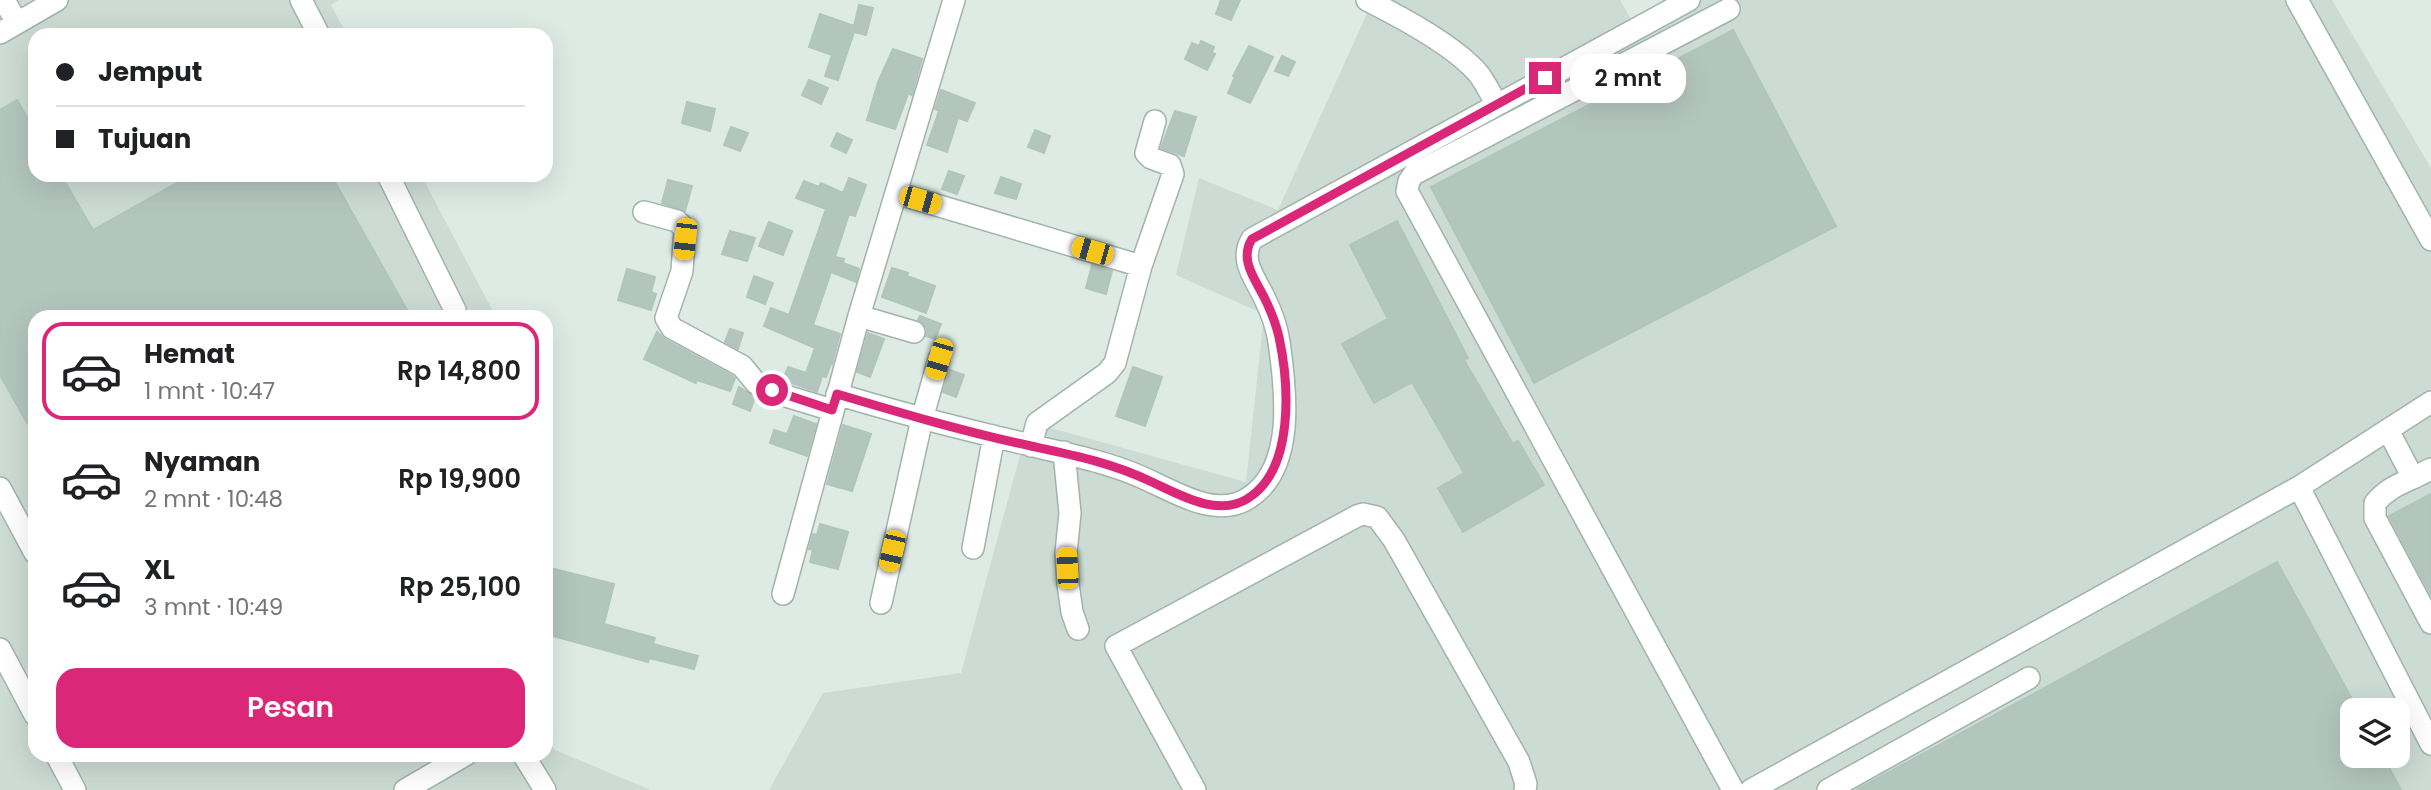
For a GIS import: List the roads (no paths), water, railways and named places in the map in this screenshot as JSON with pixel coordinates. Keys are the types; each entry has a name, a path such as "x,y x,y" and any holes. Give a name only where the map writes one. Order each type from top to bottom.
{"street":[{"path":"4,0 8,28 58,0"},
{"path":"301,0 315,28"},
{"path":"783,594 834,402 954,0"},
{"path":"1367,0 1392,12 1460,56 1478,73 1497,104"},
{"path":"644,212 677,221 682,224 686,234 682,271 666,318 671,328 742,366 755,383 789,397 834,402 922,419 1064,452 1125,468 1198,503 1225,506 1246,500 1260,489 1275,468 1283,439 1286,412 1279,335 1248,261 1248,246 1252,239 1689,0"},
{"path":"2297,0 2431,240"},
{"path":"1729,9 1414,174 1409,181 1408,191 1733,790"},
{"path":"1031,446 1037,423 1112,369 1141,266 1172,174 1170,165 1146,153 1155,121"},
{"path":"391,182 455,310"},
{"path":"896,193 1141,266"},
{"path":"859,316 914,332"},
{"path":"880,603 922,419 939,359"},
{"path":"1751,790 2299,487 2431,402"},
{"path":"2388,430 2422,473 2389,488 2375,503 2375,518 2431,623"},
{"path":"973,548 994,436"},
{"path":"1064,452 1070,513 1066,553 1068,584 1072,612 1079,629"},
{"path":"2299,487 2431,744"},
{"path":"0,488 28,539"},
{"path":"1195,790 1116,646 1320,534 1363,514 1377,517 1395,540 1519,762 1526,784 1525,790"},
{"path":"0,649 28,702"},
{"path":"1828,790 2029,678"},
{"path":"60,762 75,790"},
{"path":"405,790 453,762"},
{"path":"528,762 545,790"}]}
